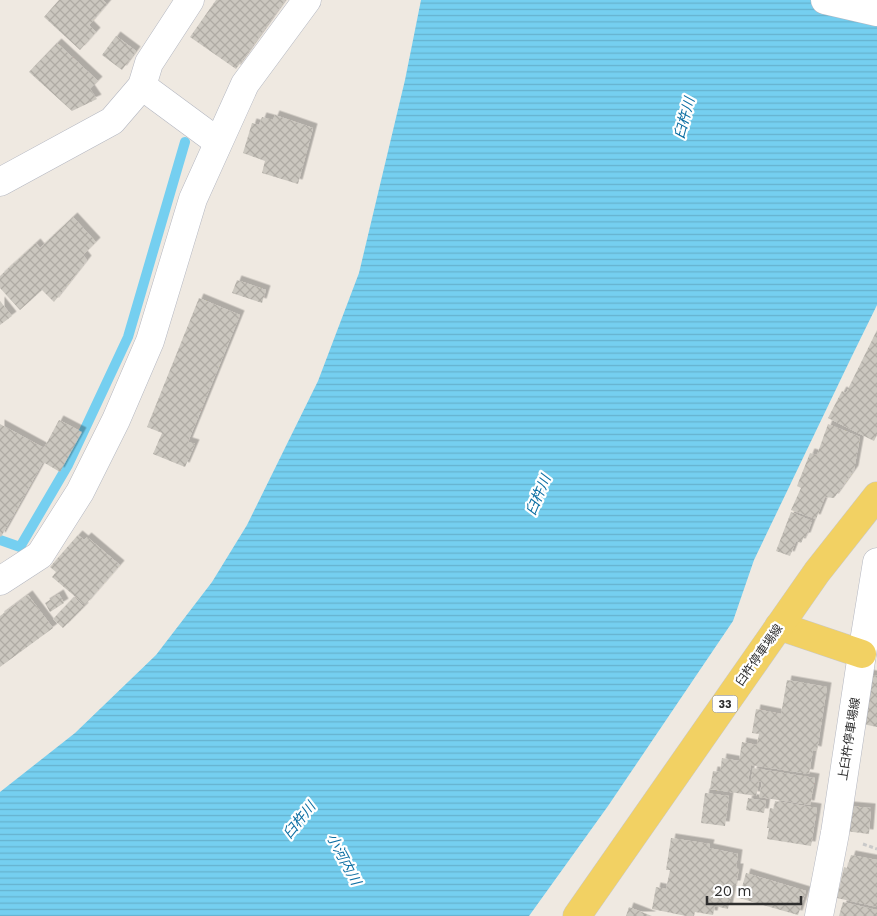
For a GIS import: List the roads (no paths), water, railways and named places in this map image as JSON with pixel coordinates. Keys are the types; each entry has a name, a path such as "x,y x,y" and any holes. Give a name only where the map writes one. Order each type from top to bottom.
{"main road":[{"name":"臼杵停車場線","path":"577,916 817,572 877,496"},
{"path":"779,626 862,654"}],"street":[{"path":"0,182 112,121 142,86 149,63 190,0"},
{"path":"2,576 40,555 80,492 116,420 150,341 193,199 218,142 245,84 306,0"},
{"path":"825,0 877,12"},
{"path":"142,86 218,142"},
{"name":"上臼杵停車場線","path":"818,916 835,833 877,562"}],"water":[{"path":"421,0 877,0 877,305 754,560 733,621 608,806 529,916 0,916 0,792 75,733 156,655 212,582 247,525 318,381 359,273 405,80"}],"waterway":[{"path":"0,540 20,547 68,465 128,337 185,142"}],"water label":[{"name":"臼杵川","path":"684,118"},
{"name":"臼杵川","path":"538,495"},
{"name":"臼杵川","path":"299,820"},
{"name":"小河内川","path":"344,859"}]}
